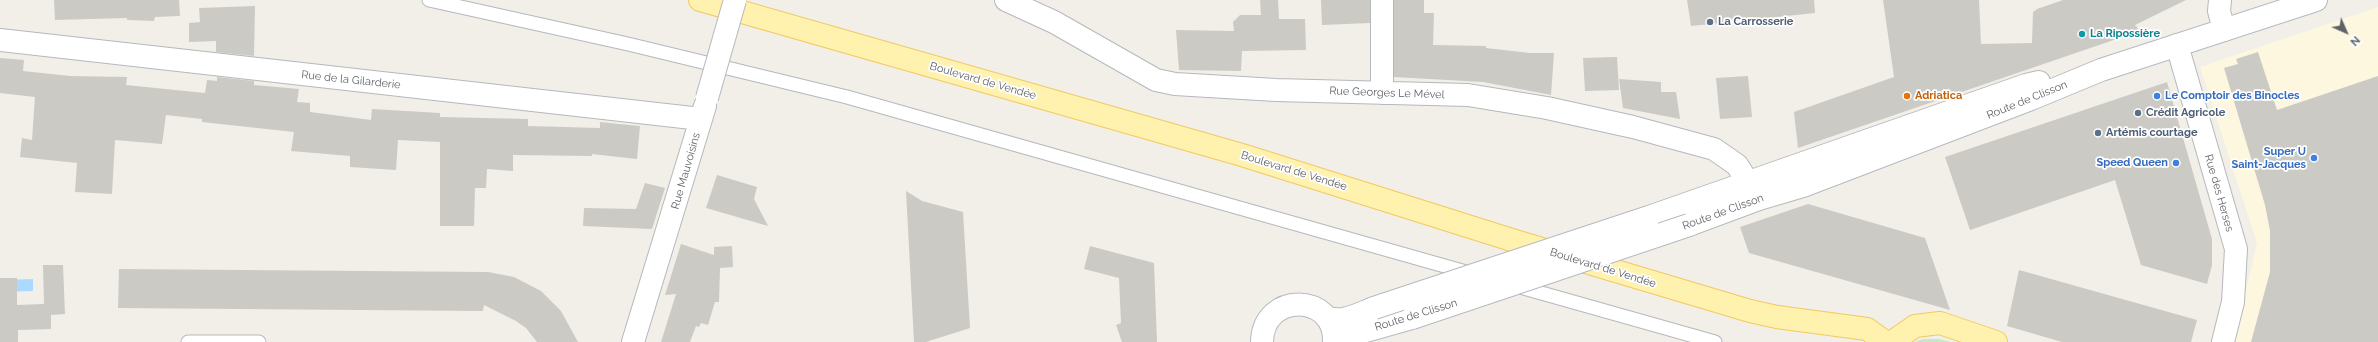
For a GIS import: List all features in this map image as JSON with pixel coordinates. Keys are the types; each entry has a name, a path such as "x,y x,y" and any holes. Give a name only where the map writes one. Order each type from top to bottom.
{"main road":[{"name":"Boulevard de Vendée","path":"700,0 1242,155 1515,241 1750,311 1778,318 1867,329 1885,342"},
{"path":"1892,342 1915,326 1940,323 1996,342"}],"street":[{"name":"Rue Mauvoisins","path":"633,342 701,119 735,0"},
{"name":"Rue Georges Le Mével","path":"1006,0 1054,22 1156,80 1175,84 1276,90 1468,95 1547,108 1633,127 1714,149 1738,165 1753,190"},
{"path":"1382,0 1382,92"},
{"path":"2220,0 2219,11 2224,30"},
{"name":"Route de Clisson","path":"1326,316 1334,320 1349,317 1649,217 1753,190 2026,85 2101,70 2316,0"},
{"name":"Rue de la Gilarderie","path":"0,40 701,119"},
{"name":"Rue des Herses","path":"2177,45 2236,249 2233,302 2223,342"},
{"name":"Route de Clisson","path":"1340,342 1355,334 1412,318 1689,225 1753,190"},
{"path":"1262,342 1262,332 1268,320 1277,310 1289,304 1303,304 1315,308 1326,316 1332,326 1334,342"}],"lane":[{"path":"429,0 628,44 847,96 1715,342"},
{"path":"188,342 259,342"}],"shaded area":[{"name":"Super U Saint-Jacques","path":"2378,7 2378,342 2234,342 2257,243 2200,67"}],"green space":[{"path":"1923,339 1939,339 1951,342 1915,342"}],"water":[{"path":"33,279 33,291 0,292 0,280"}],"building":[{"path":"54,0 179,0 180,16 155,17 154,21 127,20 127,18 55,20"},
{"path":"1260,0 1278,0 1279,19 1305,19 1306,50 1242,51 1241,71 1179,70 1176,30 1234,31 1233,22 1240,15 1261,15"},
{"path":"1321,0 1370,0 1370,23 1322,25"},
{"path":"1394,0 1424,0 1424,13 1434,13 1433,45 1486,46 1486,48 1530,53 1554,53 1551,95 1483,82 1394,77"},
{"name":"La Carrosserie","path":"1687,0 1814,0 1815,13 1691,26"},
{"path":"1883,0 1979,0 1981,44 2032,43 2033,12 2037,9 2063,0 2186,0 2135,25 2140,31 1798,148 1794,112 1894,77"},
{"path":"255,6 254,56 216,52 216,41 189,42 189,23 200,22 199,8"},
{"name":"Super U Saint-Jacques","path":"2258,52 2277,110 2378,76 2378,342 2251,342 2270,272 2270,231 2265,205 2224,68 2238,64 2236,59"},
{"path":"1617,57 1619,90 1585,91 1583,58"},
{"path":"0,58 24,60 23,71 70,76 127,77 126,85 205,93 207,80 217,81 217,77 254,81 254,85 299,89 297,102 310,103 310,112 371,120 372,109 440,113 440,117 528,119 528,126 600,128 600,122 640,126 637,159 592,154 592,156 513,155 513,171 487,169 486,188 475,188 474,226 440,226 440,142 398,140 396,170 350,167 350,156 291,151 294,132 202,122 202,119 166,115 162,144 115,140 112,194 75,192 77,163 20,157 22,138 32,140 35,97 0,93"},
{"path":"1748,76 1752,117 1720,119 1716,78"},
{"path":"1619,79 1661,82 1661,92 1676,92 1680,119 1623,108"},
{"path":"2167,82 2212,239 2212,265 2207,284 2141,265 2115,180 1970,230 1945,157"},
{"path":"717,175 757,187 754,199 768,226 706,208"},
{"path":"645,183 665,188 652,229 583,226 584,208 636,209"},
{"path":"906,191 922,201 963,212 970,328 926,342 914,342"},
{"path":"1808,204 1925,238 1950,310 1749,253 1740,227"},
{"path":"681,244 714,255 714,247 732,246 733,267 720,268 719,302 715,302 708,325 701,323 699,327 696,326 690,342 661,342 676,294 665,295"},
{"path":"1090,246 1154,263 1157,342 1122,342 1116,325 1121,323 1119,278 1084,269"},
{"path":"43,265 63,265 65,314 51,315 51,329 18,330 18,342 0,342 0,278 17,278 17,305 44,304"},
{"path":"119,269 488,272 514,277 541,291 561,311 578,342 537,342 526,328 516,321 484,305 483,311 118,308"},
{"path":"2019,270 2197,320 2191,342 2062,342 2007,326"}],"place":[{"name":"La Carrosserie","path":"1710,22"},
{"name":"La Ripossière","path":"2082,34"},
{"name":"Adriatica","path":"1907,96"},
{"name":"Le Comptoir des Binocles","path":"2157,96"},
{"name":"Crédit Agricole","path":"2138,113"},
{"name":"Artémis courtage","path":"2098,133"},
{"name":"Super U Saint-Jacques","path":"2314,158"},
{"name":"Speed Queen","path":"2176,163"}]}
